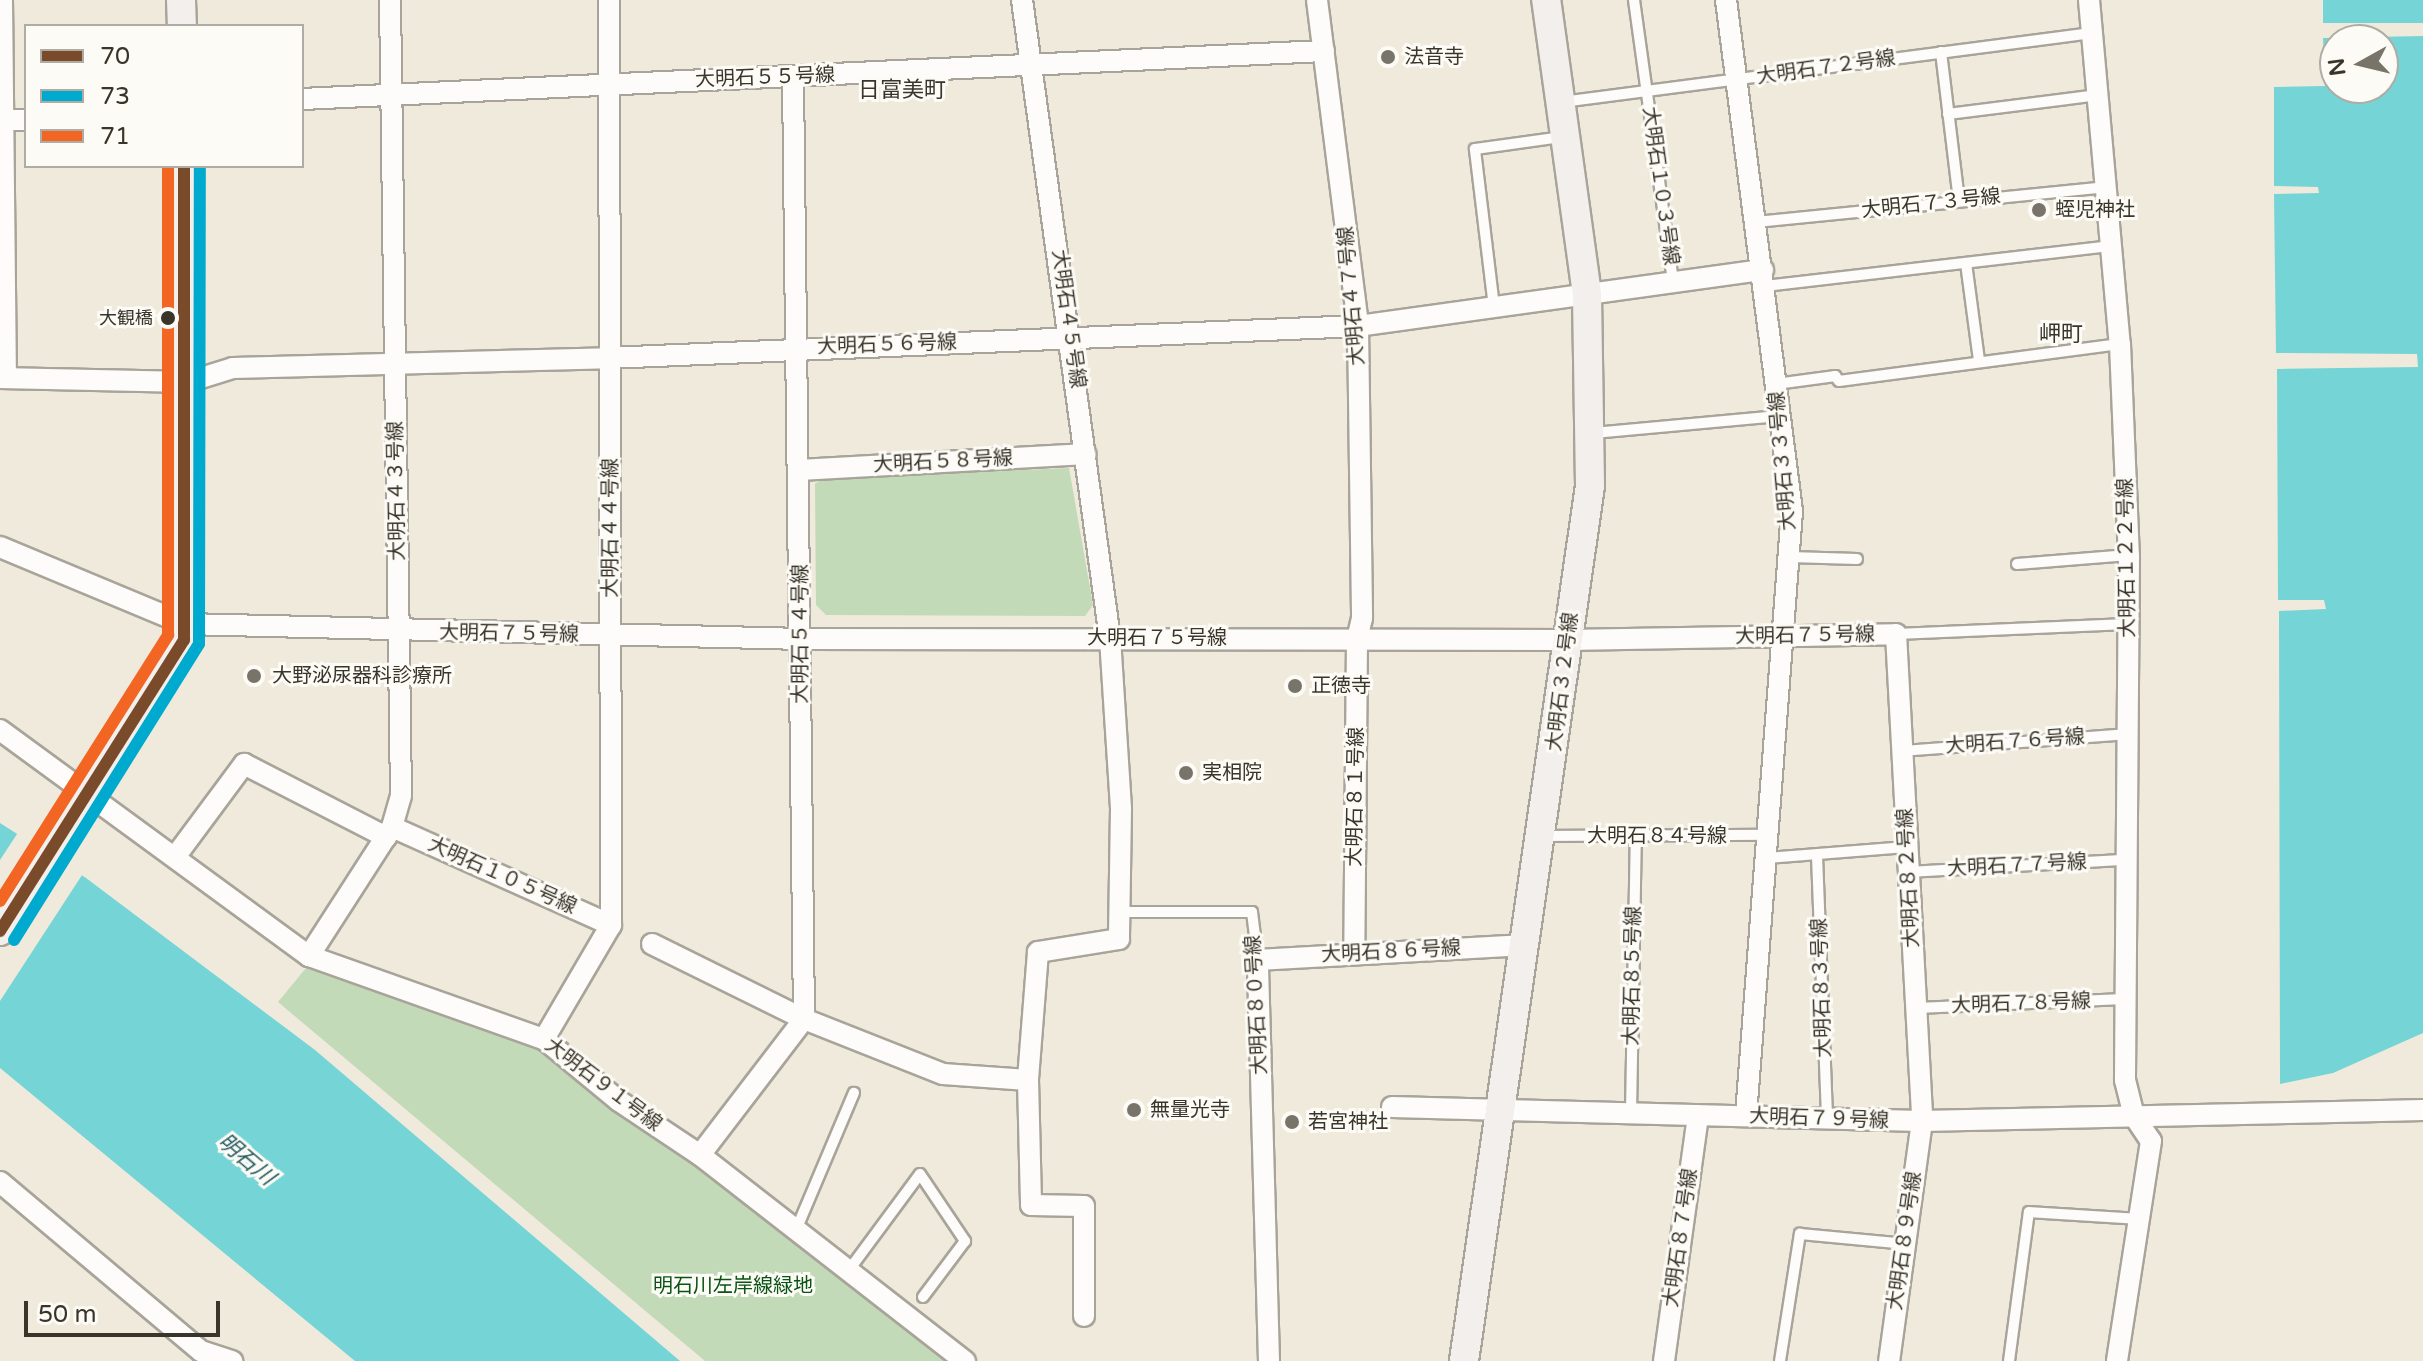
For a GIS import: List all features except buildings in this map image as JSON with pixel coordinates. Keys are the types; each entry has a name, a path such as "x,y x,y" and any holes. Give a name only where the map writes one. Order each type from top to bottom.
{"street":[{"path":"2,0 3,378"},
{"path":"181,0 182,24"},
{"name":"大明石４３号線","path":"309,956 389,832 401,796 390,0"},
{"name":"大明石４４号線","path":"609,0 611,925"},
{"name":"大明石４５号線","path":"1022,0 1034,66 1110,638"},
{"name":"大明石４７号線","path":"1317,0 1358,326 1362,618 1357,640"},
{"name":"大明石３２号線","path":"1464,1361 1544,836 1593,433 1587,294 1546,0"},
{"name":"大明石３３号線","path":"1726,0 1792,511 1746,1116"},
{"name":"大明石１２２号線","path":"2089,0 2120,344 2129,555 2125,1080 2134,1116 2151,1141 2117,1361"},
{"name":"大明石５５号線","path":"304,99 1324,51"},
{"name":"大明石５４号線","path":"793,78 802,639 804,1019"},
{"path":"2,120 24,120"},
{"path":"0,931 166,674 184,640 188,382 184,168"},
{"name":"大明石５６号線","path":"3,378 188,382 233,368 608,358 1358,326 1673,281 1764,278"},
{"name":"大明石５８号線","path":"800,470 1086,454"},
{"path":"0,547 185,624"},
{"name":"大明石７５号線","path":"185,624 400,633 802,639 1567,640 1896,634"},
{"name":"大明石８２号線","path":"1896,634 1922,1121"},
{"path":"1084,1316 1084,1206 1031,1205 1028,1080 1038,952 1119,939 1121,809 1110,638"},
{"name":"大明石８１号線","path":"1354,954 1357,640"},
{"name":"大明石９１号線","path":"0,730 82,802 175,857 309,956 544,1039 619,1101 700,1155 965,1361"},
{"name":"大明石１０５号線","path":"175,857 244,764 389,832 611,925"},
{"path":"544,1039 611,925"},
{"path":"652,944 804,1019 943,1074 1028,1080"},
{"name":"大明石８６号線","path":"1258,960 1525,945"},
{"name":"大明石８０号線","path":"1258,960 1269,1361"},
{"path":"700,1155 804,1019"},
{"name":"大明石７９号線","path":"1392,1107 1922,1121 2423,1110"},
{"name":"大明石８７号線","path":"1664,1361 1698,1115"},
{"name":"大明石８９号線","path":"1889,1361 1922,1121"},
{"path":"1,1189 196,1356 232,1361"}],"lane":[{"name":"大明石１０３号線","path":"1634,0 1673,281"},
{"name":"大明石７２号線","path":"1560,103 2092,33"},
{"path":"1941,52 1959,201"},
{"path":"1948,114 2098,95"},
{"path":"1494,307 1475,149 1565,136"},
{"name":"大明石７３号線","path":"1756,222 2107,187"},
{"path":"1764,278 1966,263 2112,246"},
{"path":"1966,263 1979,361"},
{"path":"1776,384 1835,376 1839,381 2120,344"},
{"path":"1593,433 1779,416"},
{"path":"2017,564 2129,555"},
{"path":"1790,557 1857,559"},
{"name":"大明石７５号線","path":"1896,634 2128,624"},
{"name":"大明石７６号線","path":"1902,751 2127,734"},
{"name":"大明石８４号線","path":"1544,836 1636,838 1769,835"},
{"name":"大明石８５号線","path":"1631,1113 1636,838"},
{"path":"1767,858 1907,847"},
{"name":"大明石８３号線","path":"1817,856 1827,1119"},
{"name":"大明石７７号線","path":"1908,872 2126,860"},
{"name":"大明石８０号線","path":"1119,912 1252,912 1258,960"},
{"name":"大明石７８号線","path":"1916,1008 2125,999"},
{"path":"796,1230 854,1093"},
{"path":"849,1270 920,1174 965,1241 923,1297"},
{"path":"2009,1361 2029,1212 2139,1219"},
{"path":"1780,1361 1800,1234 1905,1244"}],"green space":[{"path":"1069,468 1093,605 1085,616 826,615 816,605 815,484 823,478"},
{"name":"明石川左岸線緑地","path":"306,968 541,1048 615,1111 723,1184 949,1361 705,1361 278,1002"}],"water":[{"path":"2323,0 2423,0 2423,23 2323,23"},
{"path":"2399,36 2423,36 2423,1033 2333,1073 2280,1084 2279,611 2326,609 2324,600 2278,600 2277,369 2418,367 2417,354 2276,353 2274,194 2319,193 2318,187 2274,186 2274,87 2319,86 2319,104 2399,104"},
{"name":"明石川","path":"0,823 86,878 315,1050 680,1361 355,1361 0,1068"}],"pier":[{"path":"19,831 84,872 0,1001 0,860"}],"transit line":[{"name":"71","path":"0,901 168,635 168,168"},
{"name":"70","path":"0,931 184,640 184,168"},
{"name":"73","path":"14,940 199,644 200,168"}],"place":[{"name":"法音寺","path":"1388,57"},
{"name":"蛭児神社","path":"2039,210"},
{"name":"大観橋","path":"168,318"},
{"name":"大野泌尿器科診療所","path":"254,676"},
{"name":"正徳寺","path":"1295,686"},
{"name":"実相院","path":"1186,773"},
{"name":"無量光寺","path":"1134,1110"},
{"name":"若宮神社","path":"1292,1122"}],"district":[{"name":"日富美町","path":"902,91"},
{"name":"岬町","path":"2061,335"}]}
